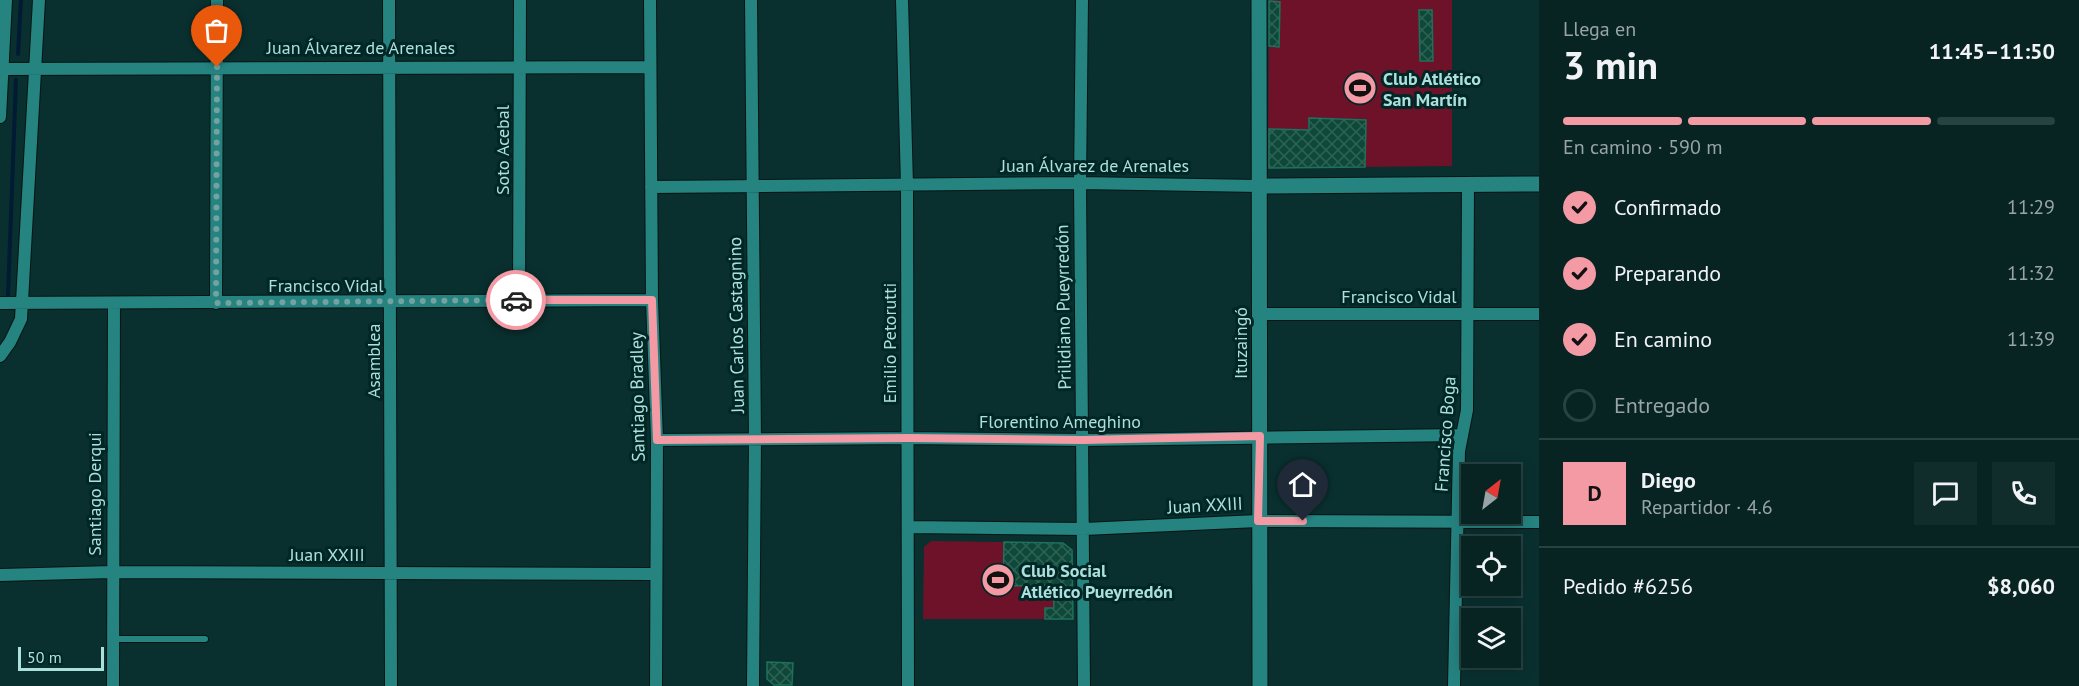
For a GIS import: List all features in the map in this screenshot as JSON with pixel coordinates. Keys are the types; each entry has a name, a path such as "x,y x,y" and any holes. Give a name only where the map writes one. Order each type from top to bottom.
{"street":[{"path":"0,117 6,0"},
{"path":"0,356 18,328 21,303 39,0"},
{"path":"216,303 217,0"},
{"name":"Asamblea","path":"389,0 391,686"},
{"name":"Soto Acebal","path":"519,300 520,0"},
{"name":"Santiago Bradley","path":"650,0 652,300 657,440 654,574 656,686"},
{"name":"Juan Carlos Castagnino","path":"751,0 755,440 753,686"},
{"name":"Emilio Petorutti","path":"902,0 907,185 908,686"},
{"name":"Prilidiano Pueyrredón","path":"1082,0 1080,183 1084,686"},
{"name":"Ituzaingó","path":"1259,0 1260,686"},
{"name":"Juan Álvarez de Arenales","path":"1,69 390,66 650,67"},
{"name":"Juan Álvarez de Arenales","path":"651,187 1080,183 1259,186 1539,184"},
{"name":"Francisco Boga","path":"1454,686 1459,452 1467,410 1468,184"},
{"name":"Francisco Vidal","path":"0,303 652,300"},
{"name":"Santiago Derqui","path":"112,686 114,303"},
{"name":"Francisco Vidal","path":"1260,314 1539,314"},
{"name":"Florentino Ameghino","path":"657,440 908,438 1083,440 1462,435"},
{"name":"Juan XXIII","path":"908,527 1084,529 1258,521 1539,522"},
{"name":"Juan XXIII","path":"0,574 391,572 654,574"}],"lane":[{"path":"112,639 205,639"}],"shaded area":[{"name":"Club Atlético San Martín","path":"1269,0 1452,0 1452,166 1268,168"},
{"name":"Club Social Atlético Pueyrredón","path":"931,541 1063,543 1072,550 1073,619 923,619 924,547"}],"building":[{"path":"1269,1 1280,2 1279,47 1269,46"},
{"path":"1419,10 1432,10 1433,61 1420,61"},
{"path":"1309,118 1366,120 1365,167 1269,168 1269,129 1309,130"},
{"path":"1004,542 1063,543 1072,550 1073,619 1045,619 1045,608 1054,608 1053,585 1003,586"},
{"path":"767,662 793,663 792,685 774,685 767,679"}],"waterway":[{"path":"18,54 21,0"},
{"path":"8,295 16,80"}],"way so far":[{"path":"217,67 216,303 516,300"}],"place":[{"name":"Club Atlético San Martín","path":"1360,88"},
{"name":"Club Social Atlético Pueyrredón","path":"998,580"}],"route":[{"path":"516,300 652,300 657,440 908,438 1083,440 1260,436 1258,521 1303,521"}]}
